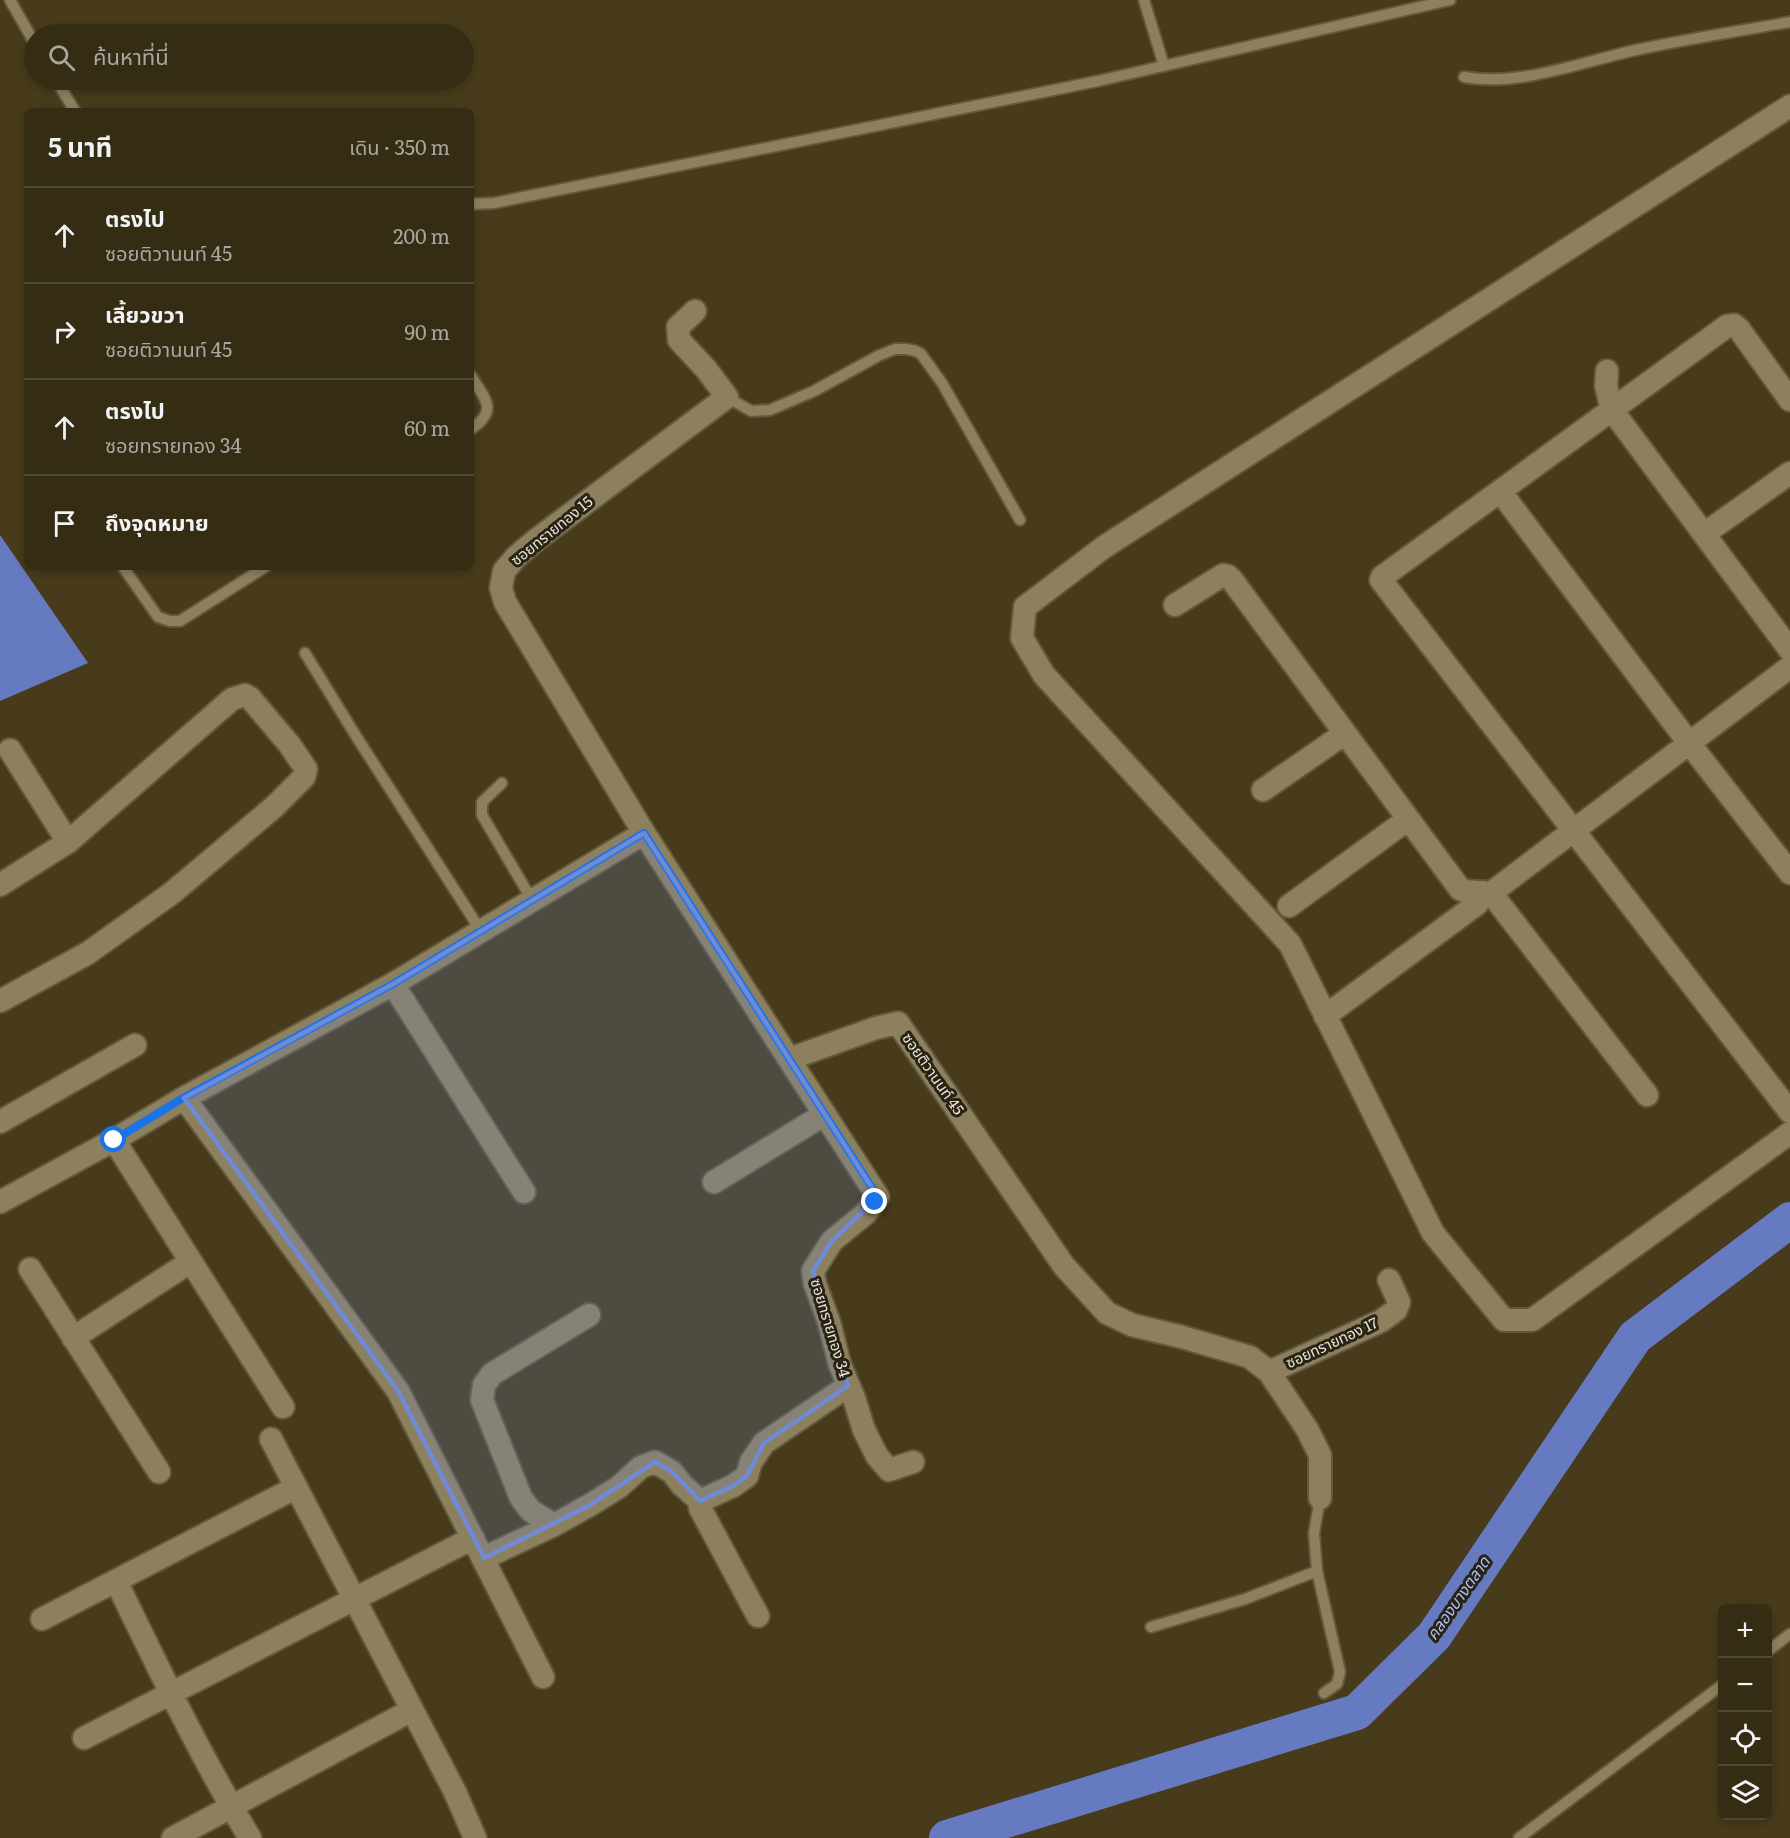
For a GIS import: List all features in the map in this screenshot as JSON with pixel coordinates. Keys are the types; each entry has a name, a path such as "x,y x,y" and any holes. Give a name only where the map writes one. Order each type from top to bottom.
{"street":[{"path":"1790,106 1104,547 1025,607 1022,638 1044,675 1290,944 1433,1233 1504,1320 1532,1320 1790,1133"},
{"path":"695,311 678,327 679,340 706,369 727,398"},
{"path":"1790,400 1739,329 1734,325 1728,326 1382,577 1381,580 1790,1112"},
{"path":"1607,371 1606,386 1612,410 1790,650"},
{"name":"ซอยทรายทอง 15","path":"644,833 505,602 501,588 504,571 536,540 727,398"},
{"path":"1704,534 1790,473"},
{"path":"1500,491 1689,743 1790,873"},
{"path":"1175,605 1219,577 1228,576 1460,889 1487,892 1647,1095"},
{"path":"1325,1016 1477,904 1487,892 1790,667"},
{"path":"0,885 68,842 141,781 232,699 245,695 250,698 283,736 306,769 304,777 274,807 172,893 87,953 0,1000"},
{"path":"1263,790 1344,734"},
{"path":"10,750 68,842"},
{"path":"1289,906 1407,820"},
{"path":"0,1202 114,1140 183,1098 393,984 644,833 789,1059"},
{"path":"393,984 524,1192"},
{"name":"ซอยติวานนท์ 45","path":"789,1059 876,1028 898,1023 1064,1266 1107,1313 1132,1324 1250,1357 1269,1372 1307,1429 1320,1455 1320,1498"},
{"path":"0,1122 135,1045"},
{"name":"ซอยทรายทอง 34","path":"789,1059 878,1197 866,1214 832,1242 813,1270 815,1284 848,1386 864,1430 877,1456 889,1470 913,1462"},
{"path":"183,1098 398,1390 543,1677"},
{"path":"714,1182 825,1114"},
{"path":"114,1140 283,1407"},
{"path":"73,1338 190,1262"},
{"path":"30,1269 159,1472"},
{"name":"ซอยทรายทอง 17","path":"1269,1372 1381,1321 1396,1310 1399,1302 1389,1280"},
{"path":"554,1525 531,1511 521,1498 482,1400 484,1385 492,1374 589,1315"},
{"path":"700,1501 733,1486 747,1476 751,1462 764,1443 848,1386"},
{"path":"271,1439 455,1792 475,1838"},
{"path":"483,1558 554,1525 619,1487 641,1467 655,1462 672,1472 682,1485 700,1501 700,1508 758,1616"},
{"path":"42,1618 295,1488"},
{"path":"84,1738 473,1538"},
{"path":"116,1581 171,1693 231,1807 250,1838"},
{"path":"173,1838 412,1710"}],"lane":[{"path":"10,0 24,24"},
{"path":"1144,0 1164,66"},
{"path":"474,204 494,203 1164,66 1450,0"},
{"path":"1464,77 1509,80 1636,50 1790,22"},
{"path":"62,90 73,108"},
{"path":"727,398 751,411 770,410 814,391 895,349 916,351 921,354 942,383 1020,520"},
{"path":"474,381 487,402 488,413 483,421 474,427"},
{"path":"125,570 158,617 170,621 180,621 260,570"},
{"path":"305,653 481,931"},
{"path":"502,783 482,802 482,815 532,900"},
{"path":"1320,1498 1314,1533 1317,1571 1340,1672 1337,1684 1324,1694"},
{"path":"1151,1627 1236,1602 1317,1571"},
{"path":"1772,1647 1790,1634"},
{"path":"1519,1838 1718,1688"}],"highlighted area":[{"path":"644,833 878,1197 832,1241 813,1271 848,1386 764,1443 747,1476 733,1486 700,1501 672,1472 655,1462 590,1505 484,1558 398,1391 184,1098 393,984"}],"water":[{"path":"0,535 88,663 0,701"}],"waterway":[{"name":"คลองบางตลาด","path":"947,1838 1357,1712 1434,1636 1635,1337 1790,1220"}],"route":[{"path":"114,1140 183,1098 393,984 644,833 878,1197 875,1202"}]}
